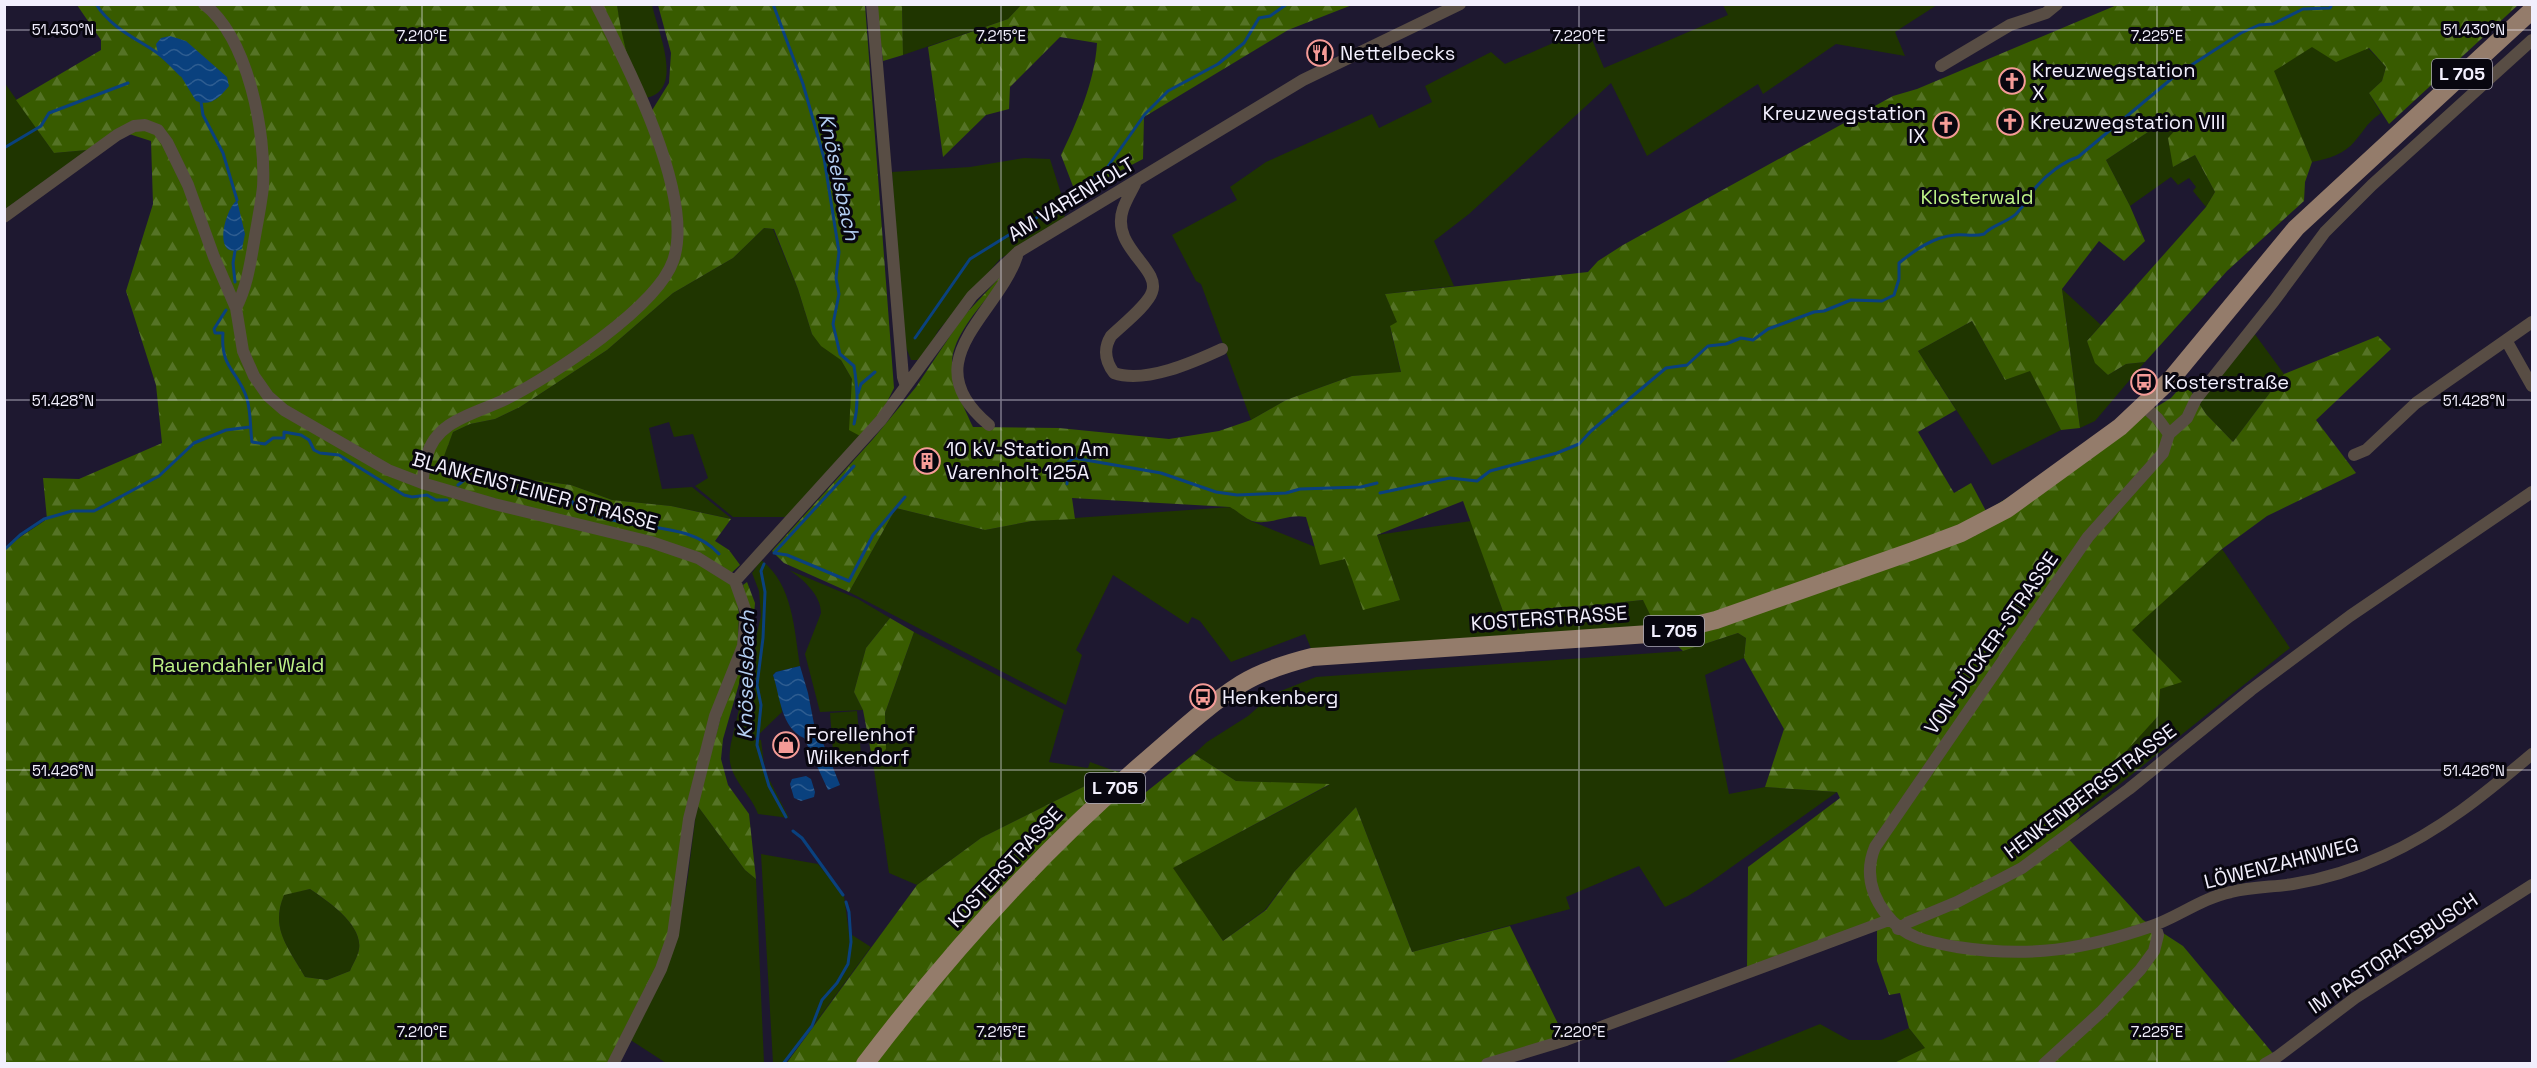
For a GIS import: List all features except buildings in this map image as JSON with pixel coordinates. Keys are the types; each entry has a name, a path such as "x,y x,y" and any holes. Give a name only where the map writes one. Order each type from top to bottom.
{"main road":[{"name":"KOSTERSTRASSE","path":"865,1064 909,1007 994,906 1034,864 1084,816 1208,708 1241,684 1267,670 1312,657 1664,633 1700,626 1961,533 2027,496 2105,439 2144,406 2172,378 2296,228 2532,10"},
{"name":"KOSTERSTRASSE","path":"881,1064 960,948"}],"street":[{"path":"204,4 228,30 245,70 258,120 263,162 263,188 245,290 236,308"},
{"path":"422,483 427,454 441,432 453,421 508,398 586,348 630,315 657,290 673,261 678,245 678,221 657,140 635,86 596,4"},
{"path":"872,4 896,306 903,377 906,386"},
{"name":"AM VARENHOLT","path":"735,581 881,420 972,296 1018,252 1136,183 1303,80 1461,4"},
{"path":"1941,66 2010,25 2046,13 2057,4"},
{"path":"2144,406 2169,434 2187,418 2196,399 2274,302 2325,232 2373,184 2532,40"},
{"name":"BLANKENSTEINER STRASSE","path":"4,217 127,129 139,125 152,127 158,130 167,142 180,169 236,308 243,351 254,376 268,396 284,410 341,445 388,470 422,483 494,504 651,542 698,558 735,581"},
{"path":"1136,183 1122,210 1121,229 1125,241 1150,274 1152,294 1111,336 1107,343 1106,360 1114,372 1130,376 1184,366 1222,349"},
{"path":"989,425 973,411 964,395 958,369 962,344 973,324 1012,271 1018,252"},
{"path":"2354,455 2366,450 2416,403 2532,322"},
{"path":"2506,340 2532,386"},
{"name":"VON-DÜCKER-STRASSE","path":"1894,924 1880,908 1869,878 1871,855 1881,834 2088,537 2163,453 2169,434"},
{"name":"HENKENBERGSTRASSE","path":"1487,1064 1566,1040 1894,924 1909,922 1957,902 2022,868 2129,789 2251,690 2350,616 2532,492"},
{"path":"613,1064 661,969 673,935 688,819 715,716 743,646 746,612 735,581"},
{"name":"LÖWENZAHNWEG","path":"2155,926 2221,894 2318,879 2384,857 2457,815 2532,754"},
{"name":"IM PASTORATSBUSCH","path":"2265,1064 2280,1060 2355,998 2532,885"},
{"path":"1894,924 1913,938 1995,953 2029,953 2094,944 2155,926 2158,935 2154,951 2140,970 2101,1012 2044,1064"}],"green space":[{"path":"876,4 902,5 903,55 883,61"},
{"name":"Rauendahler Wald","path":"77,5 617,5 629,60 638,86 651,112 669,83 671,53 658,5 865,5 894,388 880,416 862,437 849,430 852,379 841,360 821,346 812,334 798,289 774,229 764,228 733,258 673,293 607,350 520,407 495,419 470,424 453,432 441,464 495,475 571,485 612,500 671,506 731,519 715,541 729,550 740,565 727,577 736,593 739,613 738,644 711,715 668,935 657,968 608,1063 5,1063 4,548 47,519 43,478 79,479 162,443 156,385 126,291 153,204 151,141 126,133 87,150 54,153 16,100 101,50 101,40","holes":["310,889 343,914 356,931 359,940 359,949 350,971 327,980 305,977 287,947 280,928 280,907 284,895"]},
{"path":"617,5 652,5 663,43 667,72 664,84 657,93 645,98 640,92 621,36"},
{"path":"902,5 1021,5 1008,19 903,55"},
{"path":"1021,5 1352,5 1288,30 1144,117 1143,159 1076,194 1061,155 1089,86 1097,43 1060,37 1010,87 1009,109 986,115 943,157 928,47 1008,19"},
{"path":"1723,5 1937,5 1895,32 1905,56 1836,44 1763,94 1758,84 1647,156 1611,83 1469,214 1434,241 1454,286 1385,294 1398,323 1390,327 1401,373 1352,376 1286,400 1251,420 1201,284 1196,281 1172,235 1237,200 1230,187 1266,162 1372,114 1379,128 1432,102 1425,86 1491,52 1505,64 1587,28 1604,68 1728,15"},
{"name":"Klosterwald","path":"2117,5 2518,5 2389,124 2369,93 2382,81 2386,67 2369,48 2336,62 2312,47 2274,71 2312,162 2305,182 2304,201 2227,271 2145,362 2126,364 2108,375 2095,363 2087,341 2206,207 2215,192 2195,155 2173,167 2168,138 2180,125 2175,114 2106,160 2145,241 2124,261 2099,241 2062,289 2080,428 2061,430 2030,371 2005,380 1972,321 1918,351 1956,410 1918,432 1954,493 1971,483 1986,511 2171,398 2185,382 2206,414 2233,442 2284,374 2378,336 2391,349 2316,420 2356,473 2267,516 2222,549 2132,630 2182,682 2160,689 2158,716 2119,759 2072,800 2080,816 2064,834 2143,920 2183,946 2281,1063 1894,1063 1925,1048 1909,1028 1900,993 1889,995 1877,961 1877,919 1747,969 1748,867 1840,798 1837,792 1765,787 1784,729 1744,658 1746,638 1738,633 1683,651 1655,625 1643,600 1504,614 1463,501 1377,535 1400,600 1363,610 1345,559 1320,565 1306,517 1259,522 1249,520 1230,507 1072,498 1075,519 1032,521 985,530 896,508 849,592 784,563 772,551 873,439 916,387 962,318 1002,275 1003,278 964,329 952,356 956,388 973,427 1059,428 1169,439 1219,431 1251,420 1286,400 1352,376 1401,372 1390,326 1397,322 1385,294 1588,272 1598,261 1623,245 1893,96 1917,89"},
{"path":"2312,46 2368,48 2386,67 2382,81 2369,93 2381,113 2341,153 2312,162 2273,71"},
{"path":"4,82 54,153 87,150 4,210"},
{"path":"2175,114 2180,125 2173,167 2195,155 2215,192 2206,207 2193,191 2196,187 2189,178 2178,185 2171,177 2130,206 2106,160"},
{"path":"1024,158 1050,159 1066,209 1064,218 1000,259 938,331 922,360 911,360 902,337 892,172 970,167"},
{"path":"764,228 773,229 798,289 812,334 841,360 852,379 862,437 788,517 733,517 695,486 708,478 693,434 674,437 669,422 649,428 662,489 692,487 732,519 671,506 612,500 571,485 495,475 440,464 453,432 470,424 495,419 520,407 607,350 673,293 733,258"},
{"path":"2062,289 2101,325 2087,341 2108,375 2126,364 2145,362 2095,421 2080,428"},
{"path":"1972,321 2005,380 2030,370 2061,430 1992,465 1918,351"},
{"path":"2254,333 2284,374 2233,442 2206,414 2197,400"},
{"path":"1231,507 1251,521 1345,559 1400,600 1377,535 1471,521 1504,614 1644,600 1655,625 1312,651 1305,634 1231,662 1200,621 1192,617 1188,624 1113,575 1076,650 1082,655 1066,705 849,592 896,508 985,530 1032,521"},
{"path":"2222,549 2290,648 2080,816 2072,800 2119,759 2131,630"},
{"path":"761,560 772,570 786,594 800,666 776,672 773,675 782,712 753,740 761,740 765,771 789,818 758,814 735,776 730,760 731,743 761,616 759,591 752,573"},
{"path":"789,570 858,599 890,618 866,648 854,692 863,710 820,712 805,654 821,613 820,606 810,588"},
{"path":"747,582 755,603 752,639 723,739 721,759 728,785 749,814 756,879 745,870 697,805 749,613 743,585"},
{"path":"890,618 914,632 885,713 886,749 873,763 863,710 854,692 866,648"},
{"path":"914,632 1064,710 1049,762 1088,768 1090,762 1115,771 981,838 917,885 889,873 873,763 886,749 885,713"},
{"path":"1738,633 1746,638 1744,658 1705,675 1729,794 1765,787 1837,792 1712,881 1665,907 1639,866 1566,897 1570,909 1412,952 1356,807 1294,872 1265,910 1223,941 1172,868 1329,785 1236,781 1194,754 1207,742 1248,716 1273,694 1316,677 1683,651"},
{"path":"857,711 862,765 837,766 834,764 830,713"},
{"path":"1194,754 1236,781 1330,784 1173,868 1223,941 1266,910 1294,872 1356,807 1412,952 1510,926 1565,1038 1483,1064 786,1064 917,885 981,838 1115,771 1121,772 1136,800"},
{"path":"697,805 745,870 756,879 764,1063 666,1063 629,1039 678,934"},
{"path":"761,854 818,864 844,896 849,933 871,947 786,1063 773,1063"},
{"path":"310,889 343,914 356,931 359,940 359,949 350,971 327,980 305,977 287,947 280,928 280,907 284,894"},
{"path":"1820,1024 1849,1040 1881,1040 1909,1028 1926,1049 1894,1063 1721,1064"}],"water":[{"path":"170,36 186,41 227,77 229,86 219,97 206,103 196,101 179,73 158,53 156,44 161,38"},
{"path":"237,200 245,234 242,249 233,251 227,248 223,233 228,214"},
{"path":"800,666 815,729 821,738 840,785 828,790 804,738 790,727 786,719 773,675 776,672"},
{"path":"806,776 811,779 815,792 814,797 801,801 794,798 790,784 792,779"}],"waterway":[{"path":"96,4 116,26 159,54 181,75"},
{"name":"Knöselsbach","path":"773,4 803,84 824,158 839,252 836,278 839,294 833,324 840,354 854,366 857,395 854,424"},
{"path":"1093,180 1097,173 1104,172 1145,114 1168,91 1218,64 1244,43 1259,18 1270,16 1287,4"},
{"path":"1380,493 1450,478 1477,481 1490,471 1557,453 1579,444 1591,431 1666,368 1687,365 1708,346 1726,344 1741,338 1753,340 1768,329 1851,300 1882,301 1894,295 1899,279 1899,263 1905,258 1939,238 1984,234 2012,217 2050,173 2078,157 2176,75 2241,33 2259,25 2273,24 2303,9 2330,8 2332,4"},
{"path":"4,148 41,126 49,113 128,83"},
{"path":"201,102 203,115 223,153 237,200"},
{"path":"915,338 970,259 1049,210"},
{"path":"235,251 233,263 235,282"},
{"path":"226,310 214,329 215,333 223,333 224,355 244,390 249,409 252,442 265,444 273,438 284,438 284,432 301,435 309,440 314,450 339,455 404,495 412,497 427,495 436,500 447,500"},
{"path":"858,393 861,384 875,372"},
{"path":"4,550 20,535 44,519 72,511 94,511 159,476 194,443 226,430 250,427"},
{"path":"1081,458 1086,446"},
{"path":"1067,484 1068,462 1074,458 1161,473 1216,492 1237,495 1286,493 1300,489 1361,487 1377,483"},
{"name":"Knöselsbach","path":"774,553 854,466"},
{"path":"458,485 468,477 492,487 502,484 511,486 517,493 539,493 572,501 576,509 607,519 688,534 710,545 719,554"},
{"path":"774,553 787,555 849,581 873,535 905,497"},
{"name":"Knöselsbach","path":"764,564 761,571 765,592 763,638 757,685 761,705 757,745 769,786 786,817"},
{"name":"Knöselsbach","path":"793,831 802,838 843,895"},
{"name":"Knöselsbach","path":"783,1064 812,1026 822,1000 837,983 848,964 851,942 846,902"}],"place":[{"name":"Nettelbecks","path":"1320,53"},
{"name":"Kreuzwegstation X","path":"2012,81"},
{"name":"Kreuzwegstation VIII","path":"2010,122"},
{"name":"Kreuzwegstation IX","path":"1946,125"},
{"name":"Kosterstraße","path":"2144,382"},
{"name":"10 kV-Station Am Varenholt 125A","path":"927,461"},
{"name":"Henkenberg","path":"1203,697"},
{"name":"Forellenhof Wilkendorf","path":"786,745"}]}
